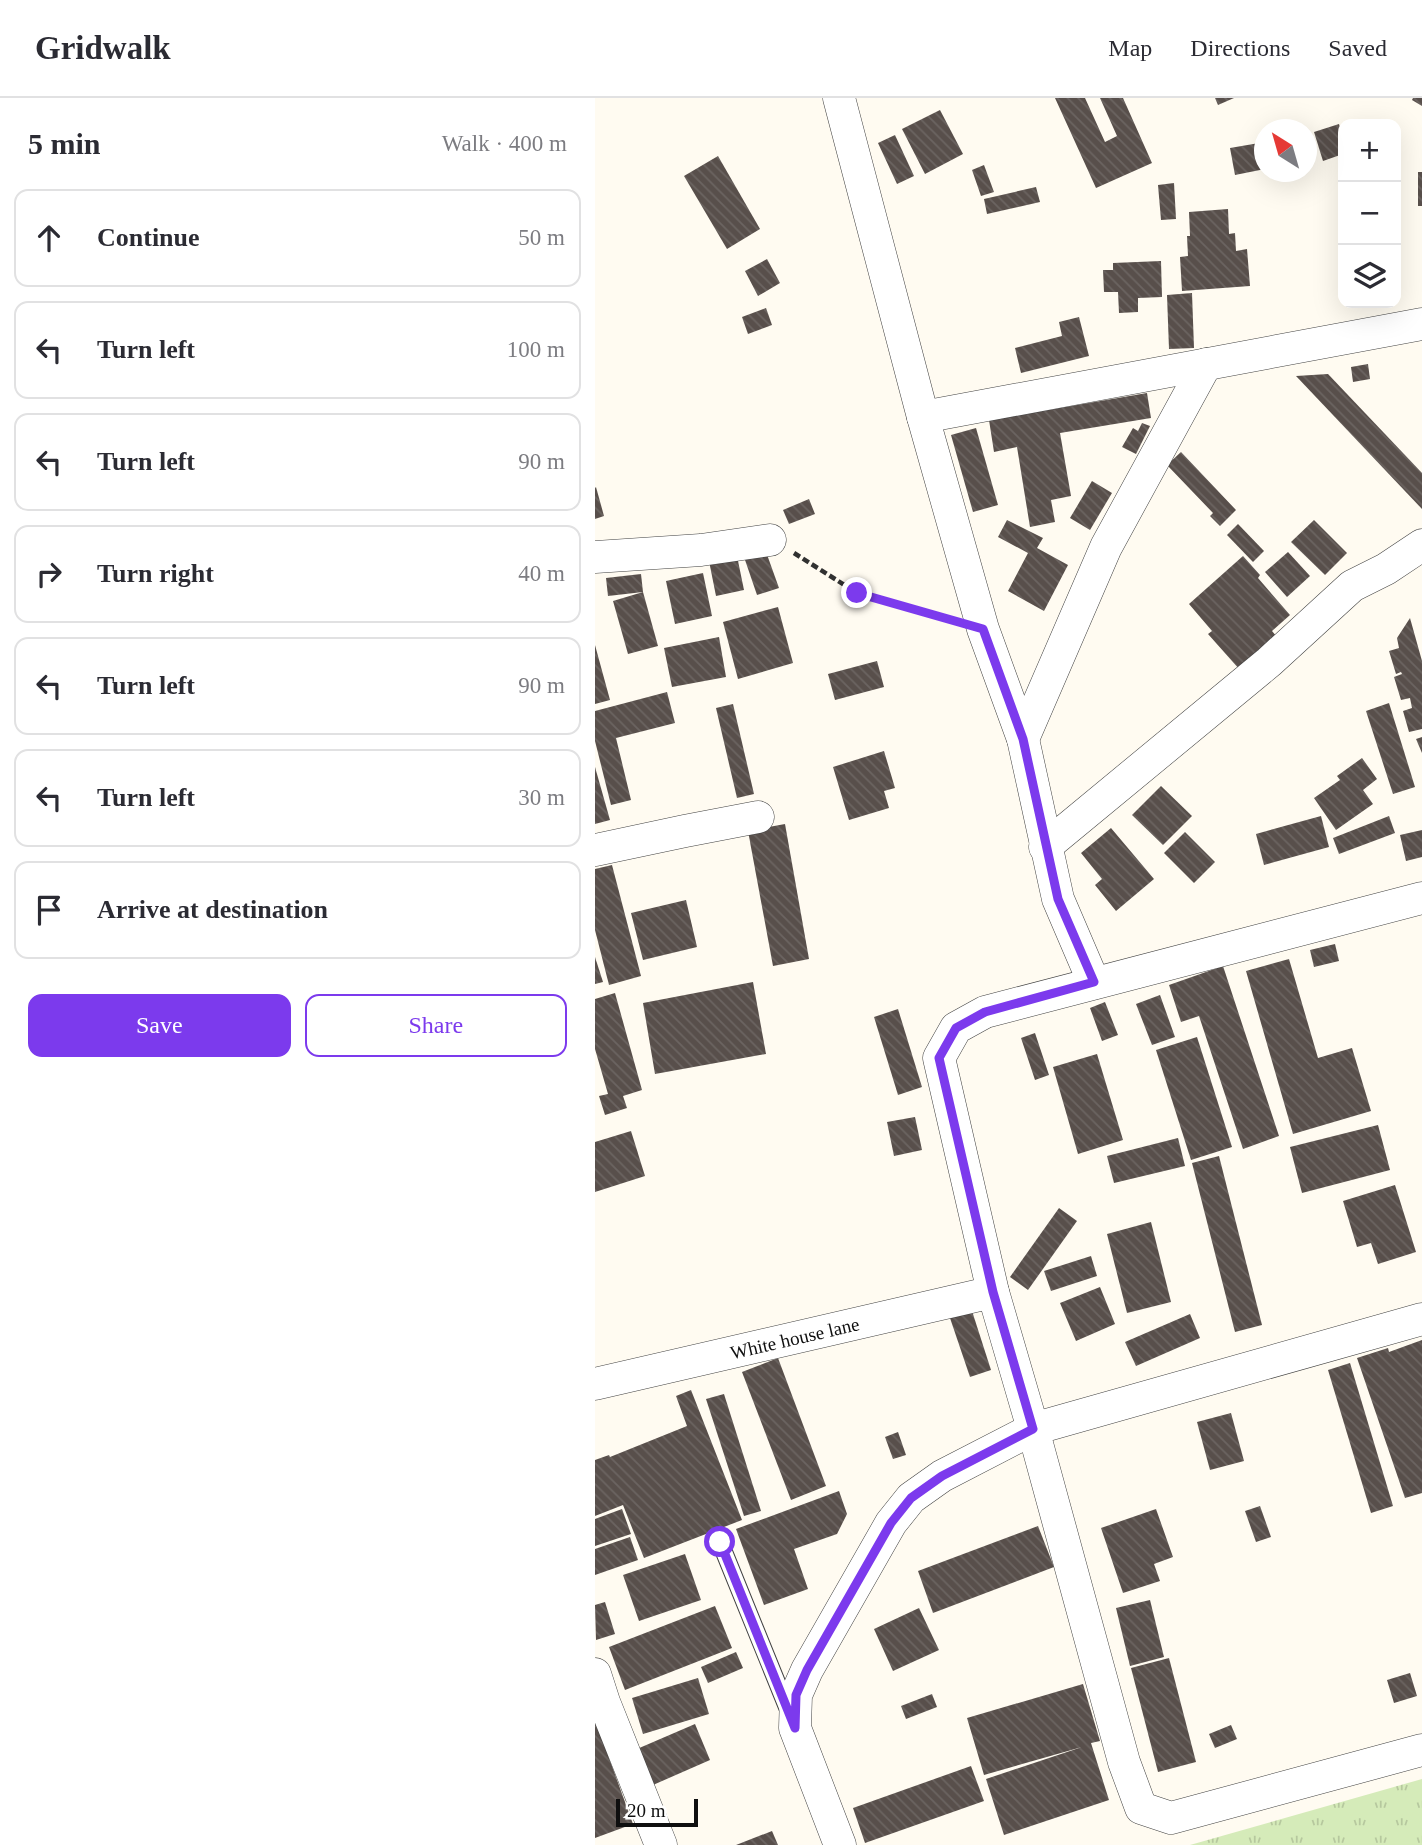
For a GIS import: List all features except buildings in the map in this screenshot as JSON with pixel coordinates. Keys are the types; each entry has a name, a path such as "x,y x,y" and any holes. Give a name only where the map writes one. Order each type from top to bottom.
{"street":[{"path":"839,98 923,417 983,629 1023,739 1058,899 1094,982"},
{"path":"923,417 1422,324"},
{"path":"1023,739 1106,547 1206,364"},
{"path":"595,557 701,550 770,540"},
{"path":"1045,847 1269,662 1352,586 1386,569 1422,545"},
{"path":"595,850 758,817"},
{"path":"1422,898 985,1012 956,1028 939,1058 993,1292 1124,1762 1141,1808 1171,1818 1422,1750"},
{"name":"White house lane","path":"595,1384 993,1292"},
{"path":"840,1845 795,1728 796,1695 807,1670 891,1523 911,1498 942,1476 1033,1429 1422,1319"},
{"path":"595,1674 661,1845"}],"lane":[{"path":"720,1542 795,1728"}],"path":[{"path":"770,540 857,593 983,629"}],"green space":[{"path":"1422,1779 1422,1845 1190,1845"}],"route":[{"path":"720,1542 795,1728 796,1695 807,1670 891,1523 911,1498 942,1476 1033,1429 993,1292 939,1058 956,1028 985,1012 1094,982 1058,899 1023,739 983,629 857,593"}]}
